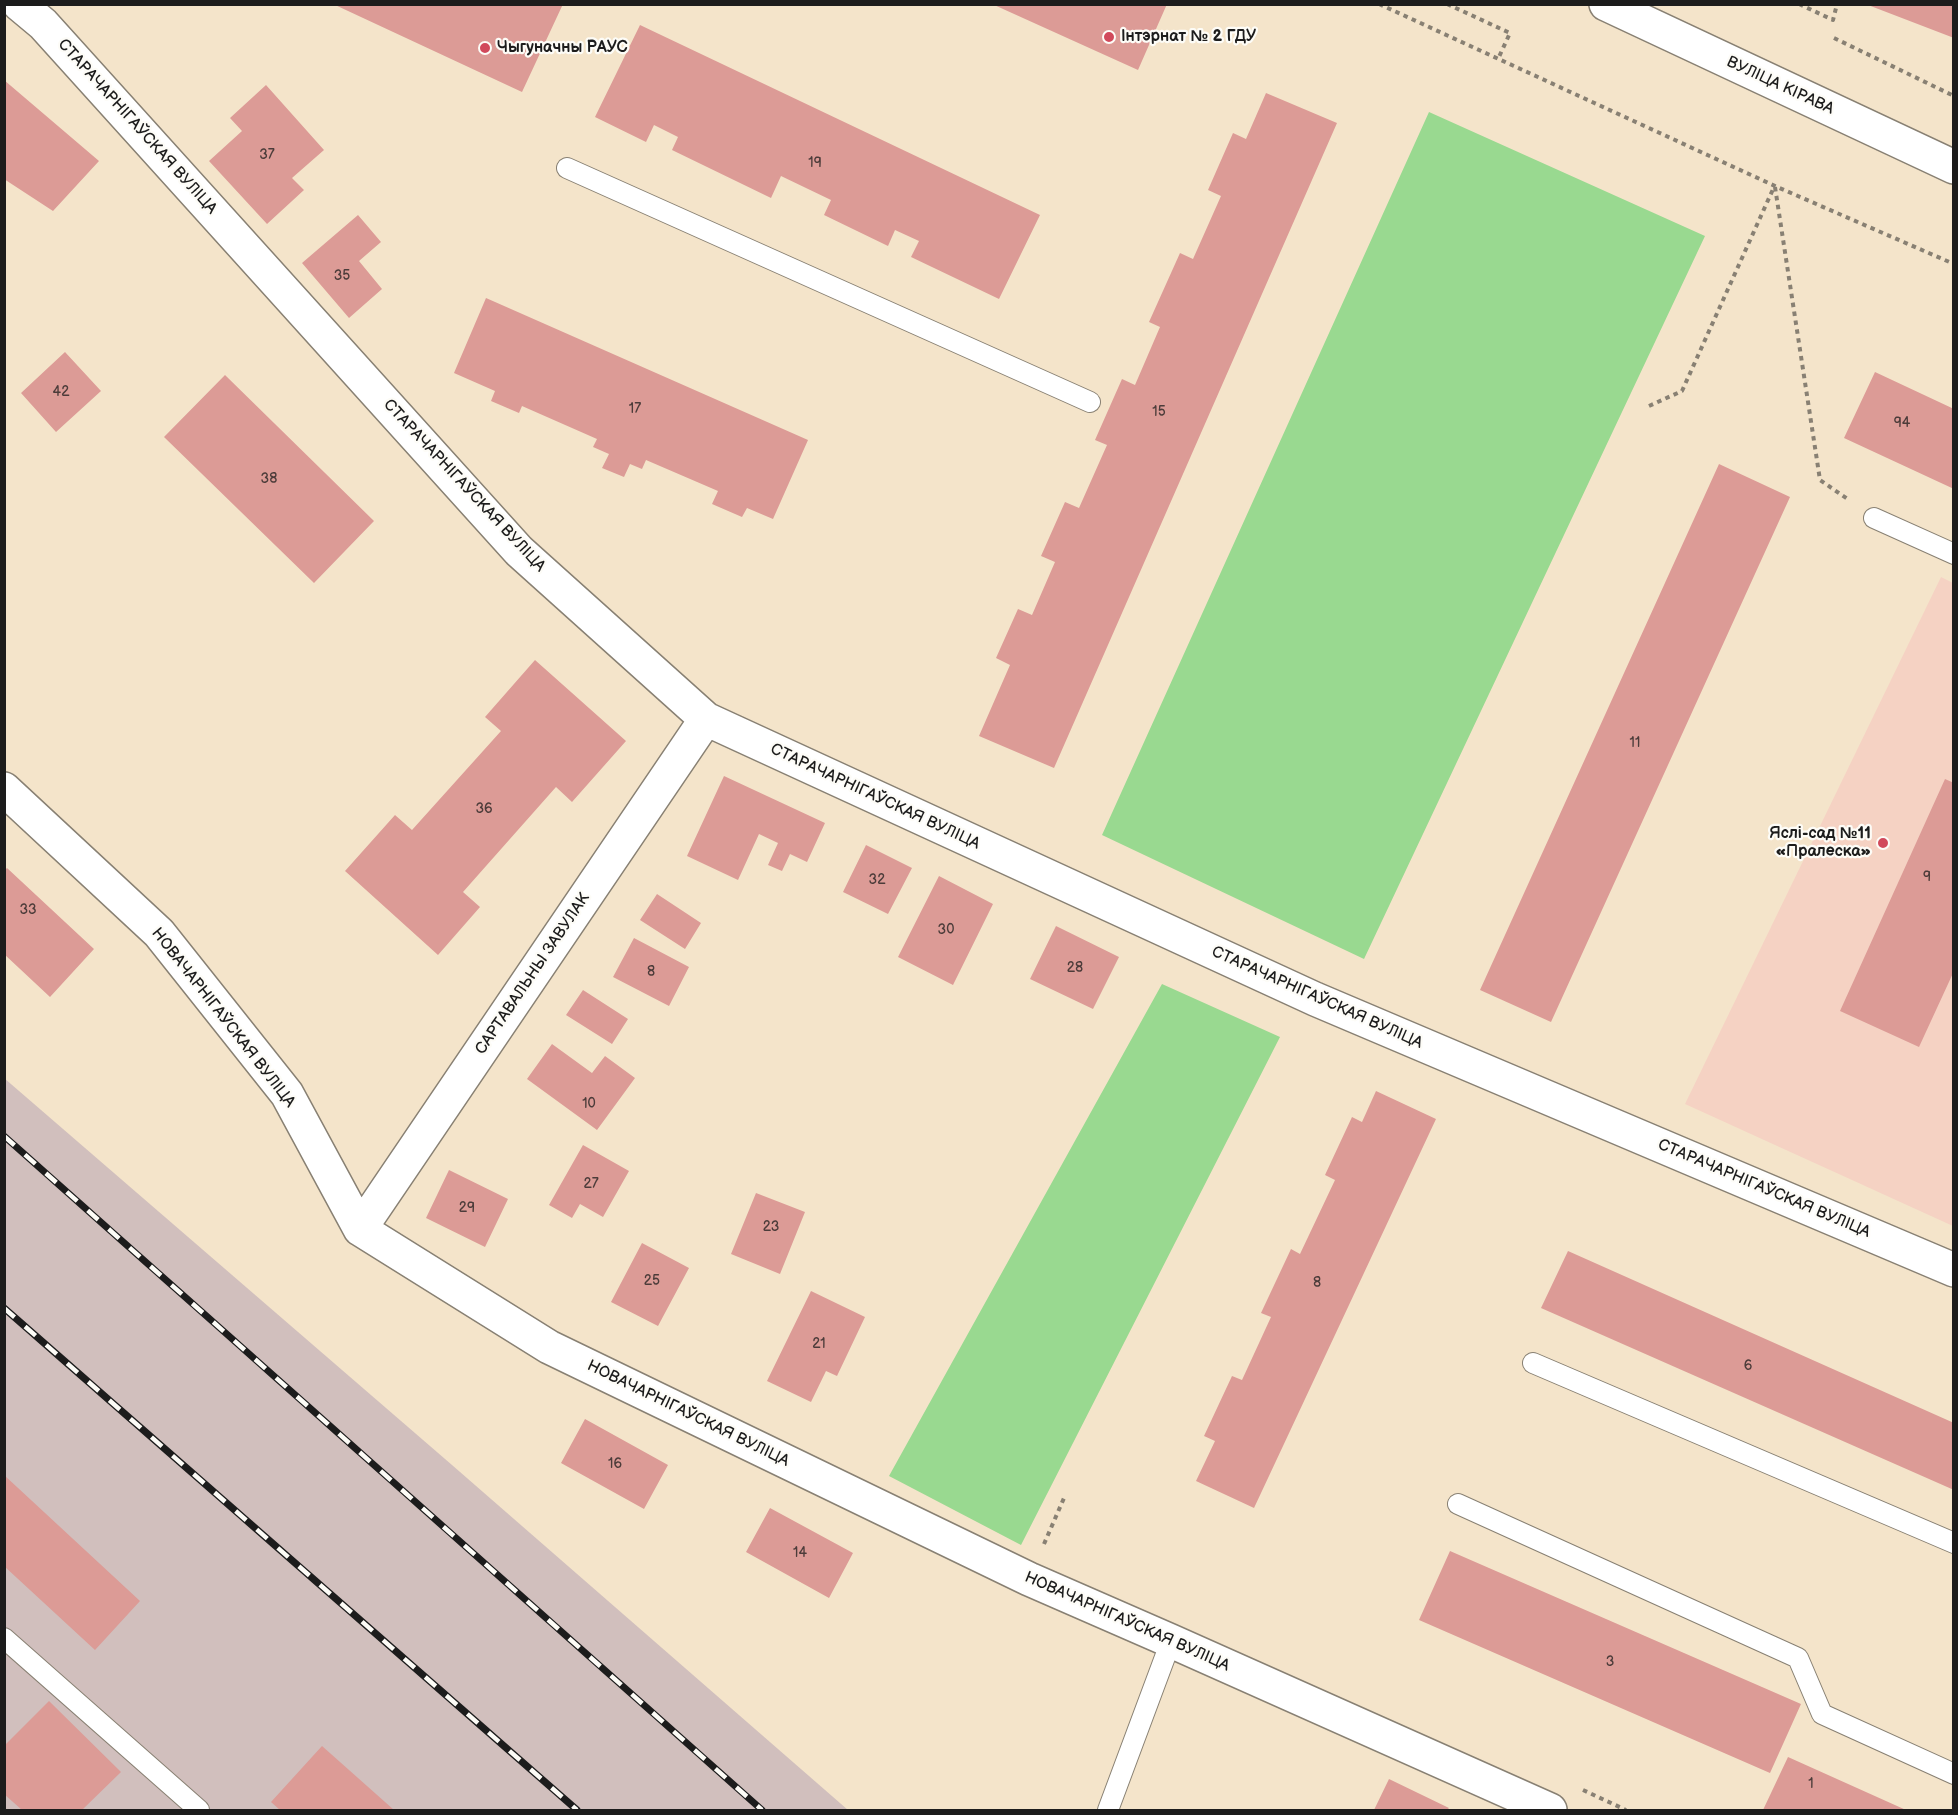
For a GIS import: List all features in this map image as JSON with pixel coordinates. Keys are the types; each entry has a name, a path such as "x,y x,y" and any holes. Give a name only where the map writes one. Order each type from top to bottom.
{"street":[{"name":"СТАРАЧАРНІГАЎСКАЯ ВУЛІЦА","path":"19,4 50,32 519,551 705,719 1315,999 1953,1270"},
{"name":"ВУЛІЦА КІРАВА","path":"1606,4 1953,167"},
{"name":"САРТАВАЛЬНЫ ЗАВУЛАК","path":"360,1229 705,719"},
{"name":"НОВАЧАРНІГАЎСКАЯ ВУЛІЦА","path":"4,789 159,933 287,1094 360,1229 549,1347 1029,1579 1550,1810"}],"lane":[{"path":"567,168 1090,402"},
{"path":"1874,518 1953,554"},
{"path":"1533,1364 1953,1543"},
{"path":"1458,1504 1798,1658 1822,1714 1953,1774"},
{"path":"4,1638 199,1810"},
{"path":"1108,1810 1171,1641"}],"path":[{"path":"1379,4 1775,186 1953,264"},
{"path":"1447,4 1510,33 1498,59"},
{"path":"1459,10 1461,4"},
{"path":"1799,4 1833,20 1837,4"},
{"path":"1834,38 1953,96"},
{"path":"1649,406 1682,391 1775,186"},
{"path":"1775,186 1820,480 1874,518"},
{"path":"1029,1579 1064,1498"}],"shaded area":[{"name":"Яслі-сад №11 «Пралеска»","path":"1941,577 1953,583 1953,1226 1685,1104"},
{"path":"4,1078 452,1465 848,1810 5,1810"}],"green space":[{"path":"1429,112 1705,236 1364,959 1102,835"},
{"path":"1162,984 1280,1037 1021,1545 889,1476"}],"building":[{"name":"Чыгуначны РАУС","path":"333,4 563,4 522,92"},
{"name":"Інтэрнат № 2 ГДУ","path":"992,4 1167,4 1138,70"},
{"path":"1954,4 1954,38 1868,5"},
{"path":"640,25 1040,215 999,299 911,257 919,241 895,230 888,246 824,215 831,200 781,176 771,198 672,150 678,137 654,125 646,142 595,117"},
{"path":"4,80 99,161 53,211 4,179"},
{"path":"266,85 324,150 292,178 304,190 267,224 209,161 242,131 230,118"},
{"path":"1266,93 1337,123 1054,768 979,736 1010,665 996,658 1018,609 1032,615 1055,562 1041,556 1065,502 1079,508 1107,445 1095,440 1122,379 1135,385 1160,327 1149,322 1180,253 1193,259 1221,196 1208,190 1233,133 1246,139"},
{"path":"358,215 381,242 359,261 382,289 349,318 302,263"},
{"path":"486,298 808,440 773,519 747,508 742,517 712,504 718,491 646,460 642,469 630,464 624,477 602,468 609,454 593,447 597,439 522,406 519,413 491,401 495,391 454,373"},
{"path":"65,352 101,391 56,432 21,393"},
{"path":"1875,372 1954,409 1954,489 1844,438"},
{"path":"225,375 374,521 314,583 164,437"},
{"path":"1719,464 1790,497 1551,1022 1480,990"},
{"path":"535,660 626,741 572,802 556,787 463,892 480,907 438,955 345,871 395,815 412,830 501,731 485,717"},
{"path":"724,776 825,823 807,862 790,854 782,871 768,865 778,843 759,834 738,880 687,856"},
{"path":"1945,779 1954,783 1954,971 1919,1047 1840,1011"},
{"path":"866,845 912,868 888,914 843,892"},
{"path":"7,868 94,949 50,997 4,954 4,871"},
{"path":"939,876 993,904 953,985 898,957"},
{"path":"657,894 701,923 685,949 640,920"},
{"path":"1056,926 1119,957 1093,1009 1030,979"},
{"path":"634,938 689,967 669,1006 613,977"},
{"path":"583,990 628,1019 612,1044 566,1015"},
{"path":"552,1044 592,1073 605,1056 635,1078 597,1130 527,1079"},
{"path":"1376,1091 1436,1119 1254,1508 1196,1481 1215,1441 1204,1436 1232,1376 1242,1380 1271,1317 1261,1313 1291,1249 1300,1254 1335,1180 1325,1175 1352,1117 1362,1122"},
{"path":"583,1145 629,1171 603,1217 580,1204 572,1218 549,1205"},
{"path":"449,1170 508,1199 485,1247 426,1218"},
{"path":"756,1193 805,1212 780,1274 731,1254"},
{"path":"642,1243 689,1268 658,1326 611,1302"},
{"path":"1568,1251 1954,1423 1954,1490 1541,1308"},
{"path":"811,1291 865,1317 837,1376 826,1371 811,1402 767,1381"},
{"path":"585,1419 668,1465 644,1509 561,1463"},
{"path":"4,1475 140,1601 95,1650 4,1566"},
{"path":"770,1508 853,1553 829,1598 746,1552"},
{"path":"1450,1551 1801,1704 1770,1773 1419,1620"},
{"path":"49,1701 121,1772 82,1810 22,1810 4,1794 4,1746"},
{"path":"322,1746 394,1810 280,1810 271,1802"},
{"path":"1788,1757 1906,1810 1763,1810"},
{"path":"1389,1779 1449,1808 1447,1810 1374,1810"}],"railway":[{"path":"4,1136 762,1810"},
{"path":"4,1308 577,1810"}],"place":[{"name":"Інтэрнат № 2 ГДУ","path":"1109,37"},
{"name":"Чыгуначны РАУС","path":"485,48"},
{"name":"Яслі-сад №11 «Пралеска»","path":"1883,843"}]}
